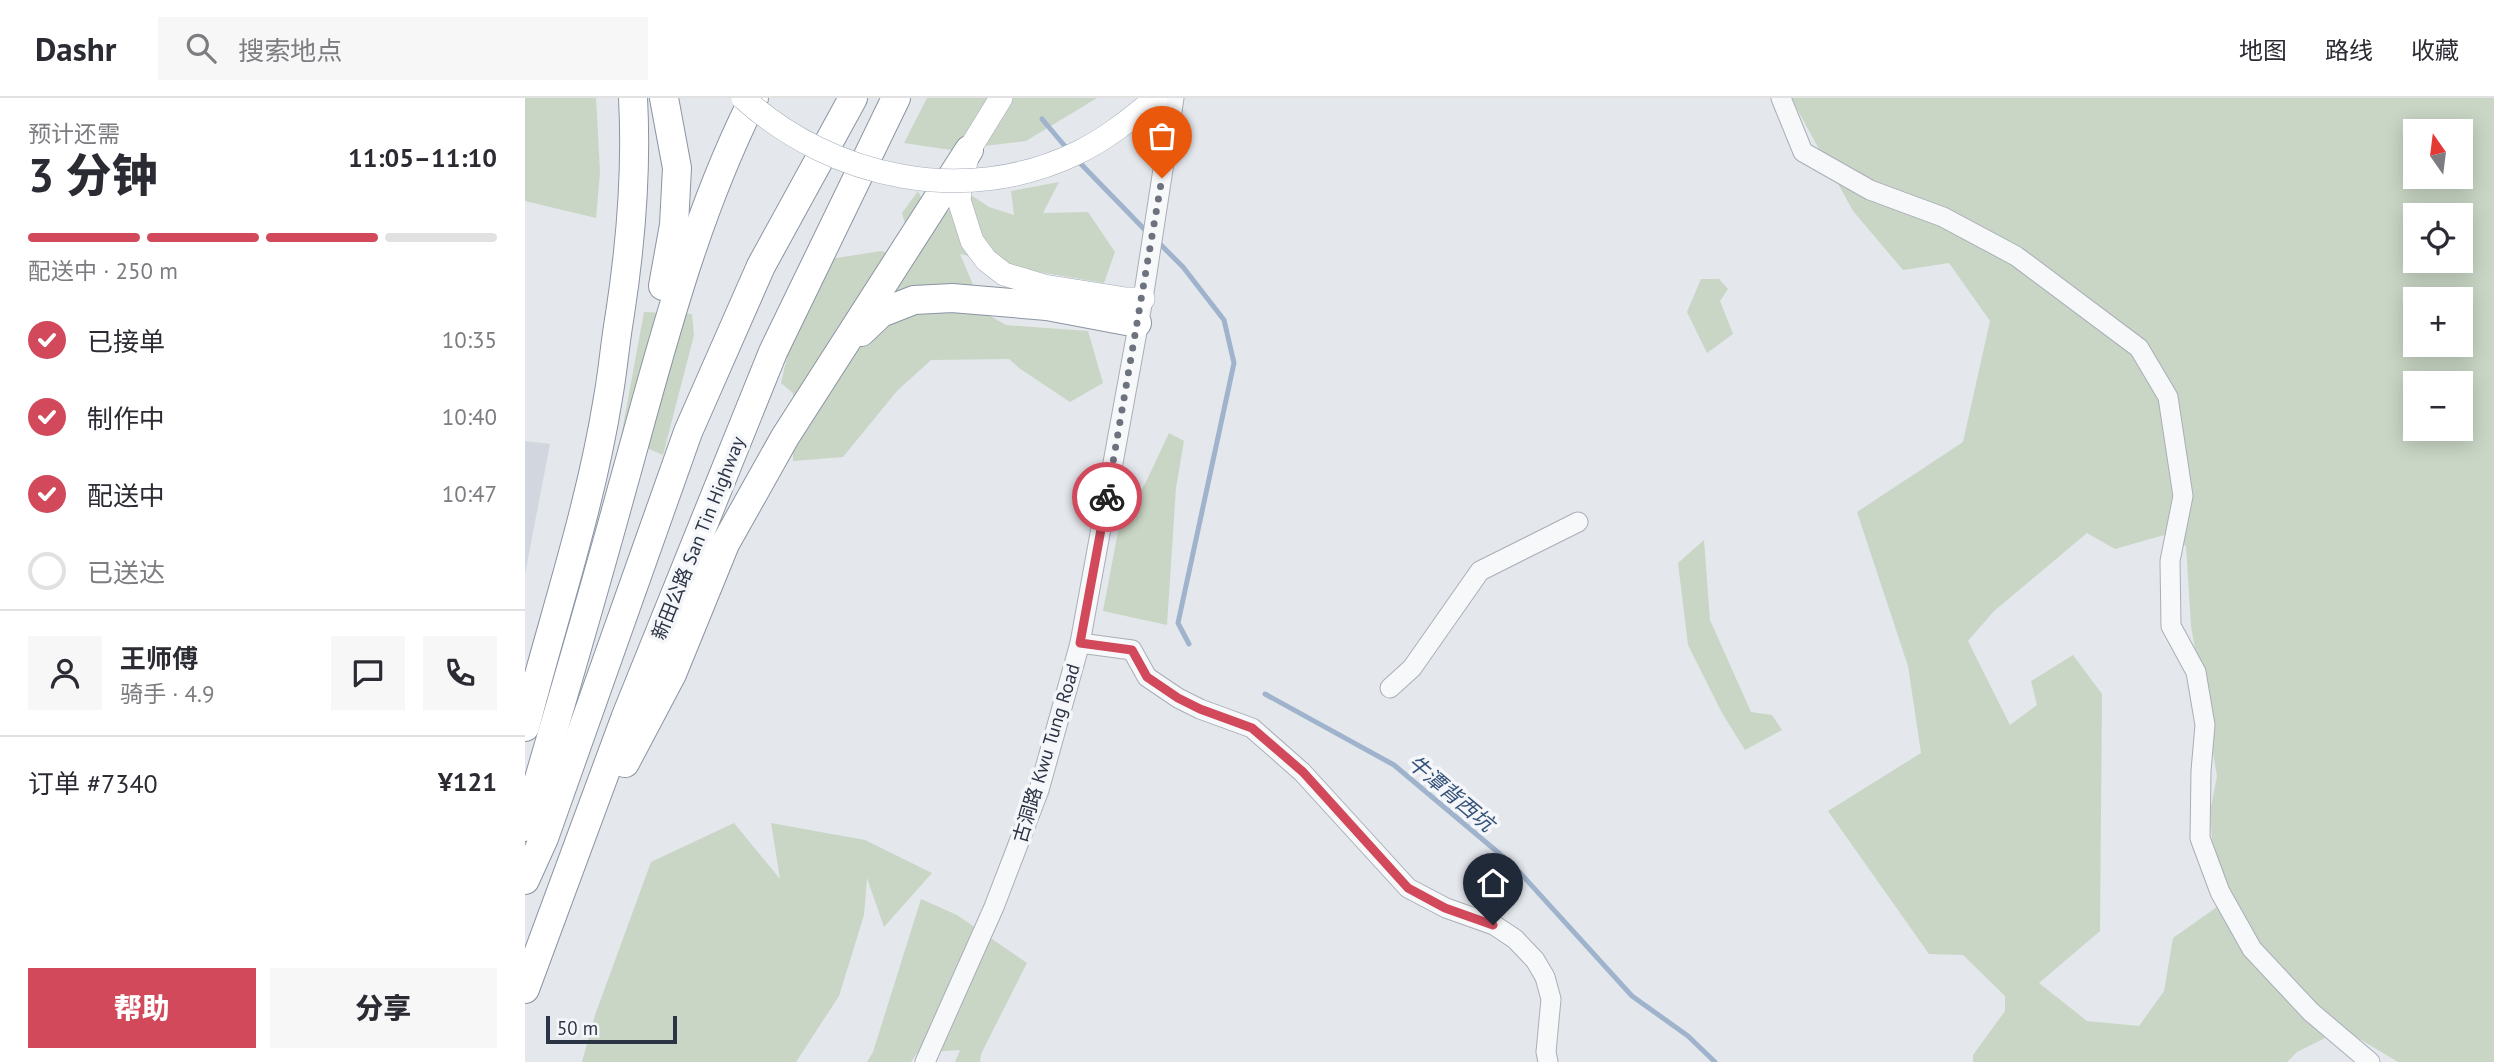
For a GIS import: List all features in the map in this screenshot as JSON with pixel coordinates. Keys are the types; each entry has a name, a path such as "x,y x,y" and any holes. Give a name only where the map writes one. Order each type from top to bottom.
{"highway":[{"path":"525,727 608,399 627,273 633,205 635,144 632,98"},
{"path":"626,474 674,225 677,168 664,98"},
{"path":"525,827 686,261 718,174 754,98"},
{"path":"525,880 544,838 688,432 761,266 853,98"},
{"name":"新田公路 San Tin Highway","path":"525,989 631,704 773,352 832,225 897,98"},
{"path":"575,857 672,674 725,544 785,437 969,150"},
{"path":"842,350 881,313 914,300 952,298 1140,311"}],"main road":[{"path":"743,98 779,127 836,158 881,173 940,180 991,178 1075,154 1101,139 1156,98"},
{"path":"1001,98 969,150 959,200 972,241 986,260 1004,274 1044,286 1126,299 1140,311"}],"street":[{"name":"古洞路 Kwu Tung Road","path":"925,1062 994,907 1039,790 1080,643 1140,311 1174,98"},
{"path":"1781,98 1803,152 1870,190 1943,217 2016,256 2139,348 2168,397 2183,496 2170,561 2171,626 2196,672 2205,725 2200,838 2220,892 2252,949 2311,1012 2370,1062"},
{"path":"1390,688 1412,668 1480,571 1578,522"},
{"path":"1080,643 1132,650 1147,677 1178,698 1252,728 1303,772 1408,888 1445,908 1493,925 1515,939 1535,960 1545,977 1552,999 1546,1052 1548,1062"}],"shaded area":[{"path":"525,441 550,444 525,574"}],"green space":[{"path":"525,98 596,98 600,172 596,218 525,201"},
{"path":"927,98 1097,98 1026,141 951,150 904,143"},
{"path":"1791,98 2494,98 2494,1062 2398,1062 2343,1029 2297,1052 2287,1062 1973,1062 1973,1055 2005,1011 2005,996 1963,955 1929,954 1828,811 1921,753 1908,666 1857,512 1963,442 1990,321 1949,263 1903,270 1853,211","holes":["2087,533 2115,549 2164,535 2186,546 2191,626 2217,776 2210,812 2213,853 2231,897 2173,938 2164,991 2139,1026 2087,1021 2039,983 2100,931 2102,694 2073,655 2031,681 2037,705 2010,725 1968,641 1994,611"]},
{"path":"1059,182 1043,213 1088,212 1115,252 1104,283 1033,271 960,254 985,313 1006,325 1088,331 1103,383 1070,402 1009,359 931,360 897,391 843,457 793,461 793,393 781,383 791,340 830,259 881,251 916,261 902,213 918,191 936,227 944,214 971,195 989,207 1014,215 1011,191"},
{"path":"1701,279 1719,279 1728,289 1720,301 1733,334 1707,353 1687,312"},
{"path":"644,312 692,314 694,335 663,455 621,437"},
{"path":"1169,433 1184,441 1176,488 1167,625 1103,611 1120,521 1145,484"},
{"path":"1704,540 1710,620 1751,712 1772,715 1782,730 1745,750 1722,713 1688,645 1678,563"},
{"path":"734,823 780,879 771,823 865,840 932,873 884,927 867,878 864,915 839,996 796,1062 582,1062 595,1015 651,862"},
{"path":"921,899 957,915 1027,963 981,1054 980,1062 955,1062 960,1050 917,1053 911,1062 867,1062 873,1052"}],"waterway":[{"path":"1042,119 1069,151"},
{"path":"1078,161 1149,234"},
{"path":"1156,240 1183,267 1224,320 1234,363 1178,623 1189,644"},
{"name":"牛潭背西坑","path":"1265,694 1394,765 1513,865 1632,996 1688,1036 1715,1062"}],"way so far":[{"path":"1107,497 1162,178"}],"route":[{"path":"1107,497 1080,643 1132,650 1147,677 1178,698 1252,728 1303,772 1408,888 1445,908 1493,925"}]}
